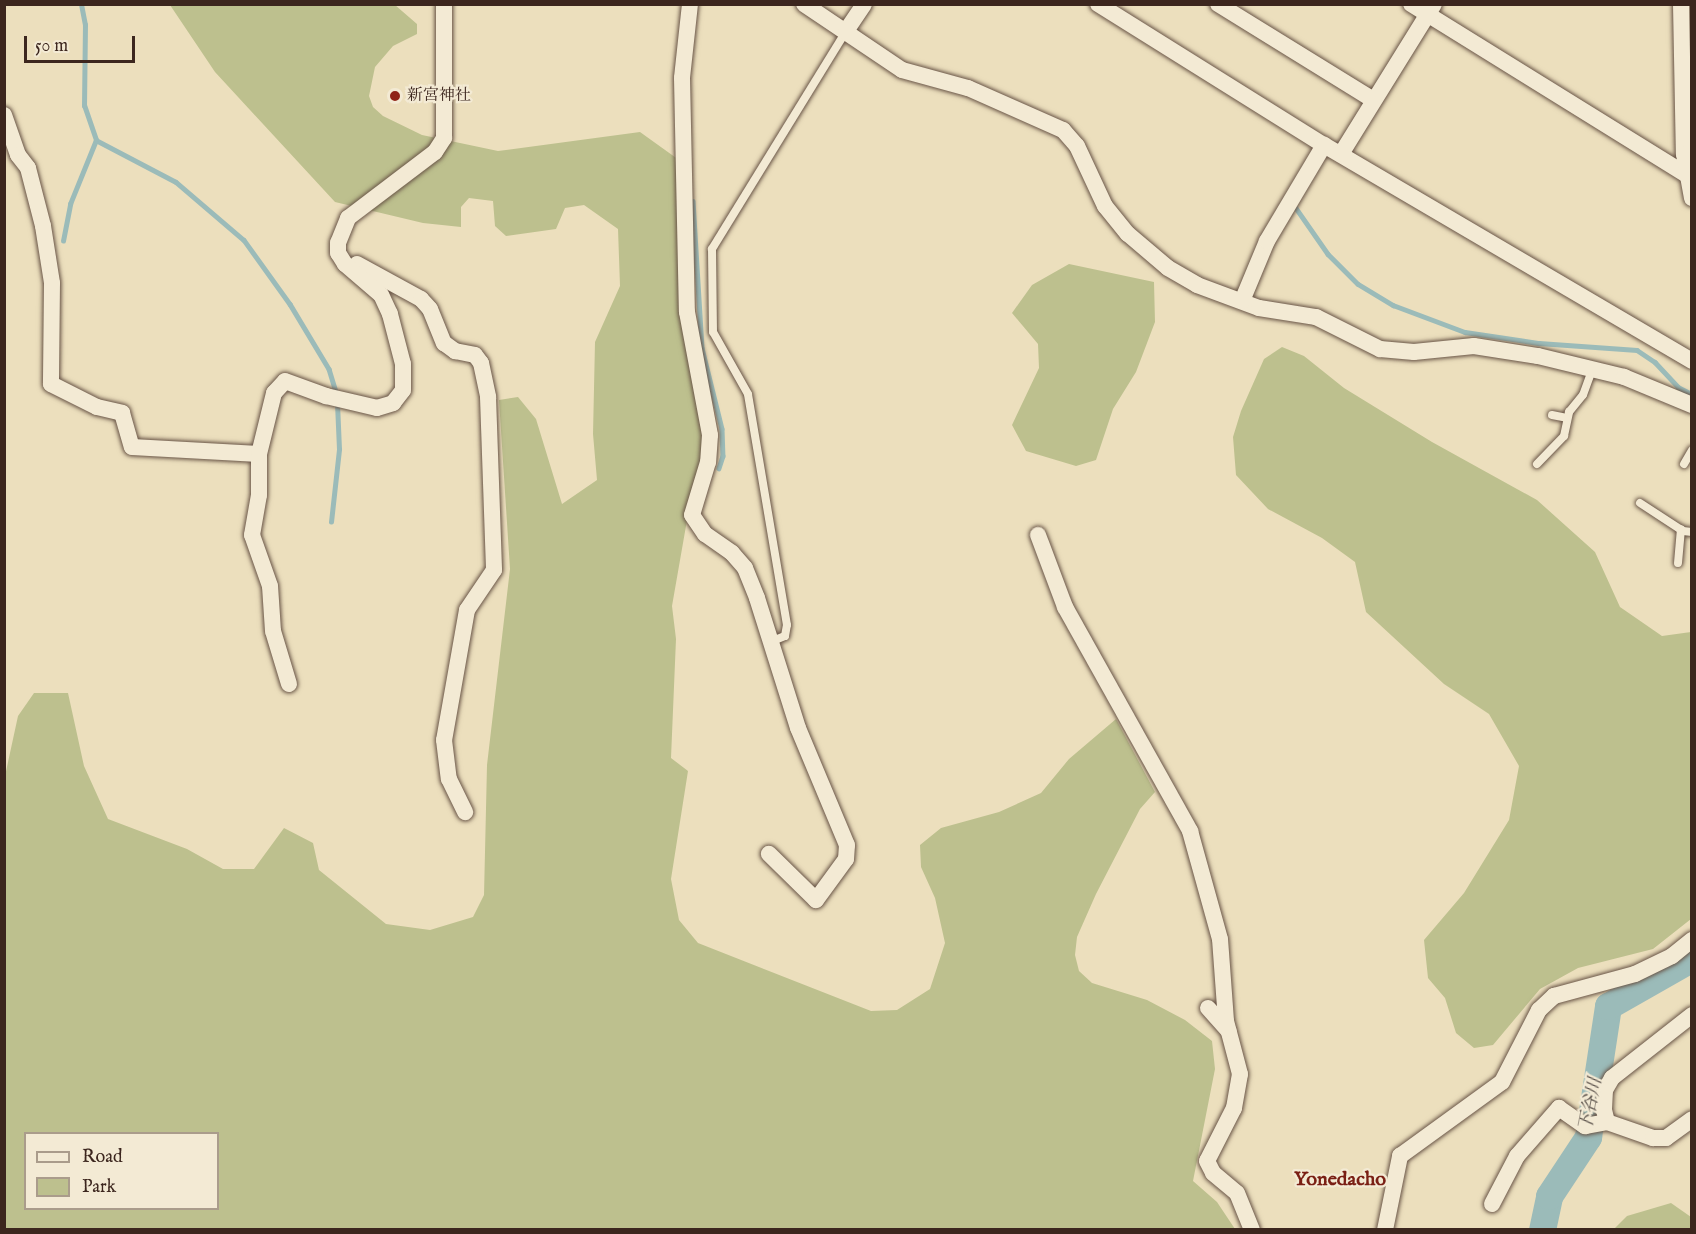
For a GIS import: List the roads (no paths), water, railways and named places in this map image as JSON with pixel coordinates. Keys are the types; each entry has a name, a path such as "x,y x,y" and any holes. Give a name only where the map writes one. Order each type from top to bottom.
{"street":[{"path":"338,253 342,228 348,218 435,152 444,138 444,4"},
{"path":"690,4 682,78 687,312 710,435 708,462 692,515 705,534 732,553 745,568 798,728 847,845 846,859 816,900 769,854"},
{"path":"804,4 902,70 968,88 1063,130 1077,146 1105,206 1128,234 1168,268 1197,285 1242,301 1316,317 1368,344 1394,352 1474,346 1593,368 1692,405"},
{"path":"846,31 864,4"},
{"path":"1098,4 1324,145 1692,362"},
{"path":"1218,4 1372,99"},
{"path":"1411,4 1430,10 1689,176"},
{"path":"1681,4 1692,198"},
{"path":"1341,154 1372,99 1430,10"},
{"path":"4,115 10,148 30,176 52,283 51,384 97,407 122,413 132,447 259,454"},
{"path":"1242,301 1267,241 1324,145"},
{"path":"289,684 273,631 270,586 252,536 259,495 259,454 274,393 285,381 326,396 377,408 393,403 403,390 398,338 381,295 338,253"},
{"path":"338,253 409,290 429,309 444,343 455,351 475,355 481,363 488,397 494,570 467,610 444,740 449,779 465,813"},
{"path":"1038,535 1065,607 1190,831 1220,939 1229,1031 1239,1082 1234,1108 1207,1161 1213,1173 1237,1193 1252,1230"},
{"path":"1385,1230 1400,1156 1502,1082 1539,1010 1554,996 1635,974 1672,956 1692,940"},
{"path":"1208,1008 1229,1031"},
{"path":"1607,1122 1605,1090 1612,1078 1692,1015"},
{"path":"1492,1204 1516,1156 1559,1108 1585,1126 1607,1122 1637,1134 1666,1138 1692,1119"}],"lane":[{"path":"770,642 785,636 787,625 748,394 713,332 712,249 846,31"},
{"path":"1537,464 1564,436 1567,417 1583,395 1593,368"},
{"path":"1552,415 1567,417"},
{"path":"1684,464 1692,450"},
{"path":"1640,503 1681,529 1692,532"},
{"path":"1678,563 1681,529"}],"waterway":[{"path":"63,241 70,204 96,140 84,106 85,25 81,4"},
{"path":"96,140 176,182 244,240 290,304 329,369 336,392"},
{"path":"693,201 702,348 722,429 723,456 719,468"},
{"path":"1296,208 1328,254 1358,284 1393,305 1465,332 1539,343 1637,350 1655,362 1678,387 1692,394"},
{"path":"331,522 339,449 337,403"},
{"name":"下谷川","path":"1542,1230 1549,1196 1588,1137 1608,1006 1692,958"}],"place":[{"name":"新宮神社","path":"395,96"}],"district":[{"name":"Yonedacho","path":"1340,1179"}]}
